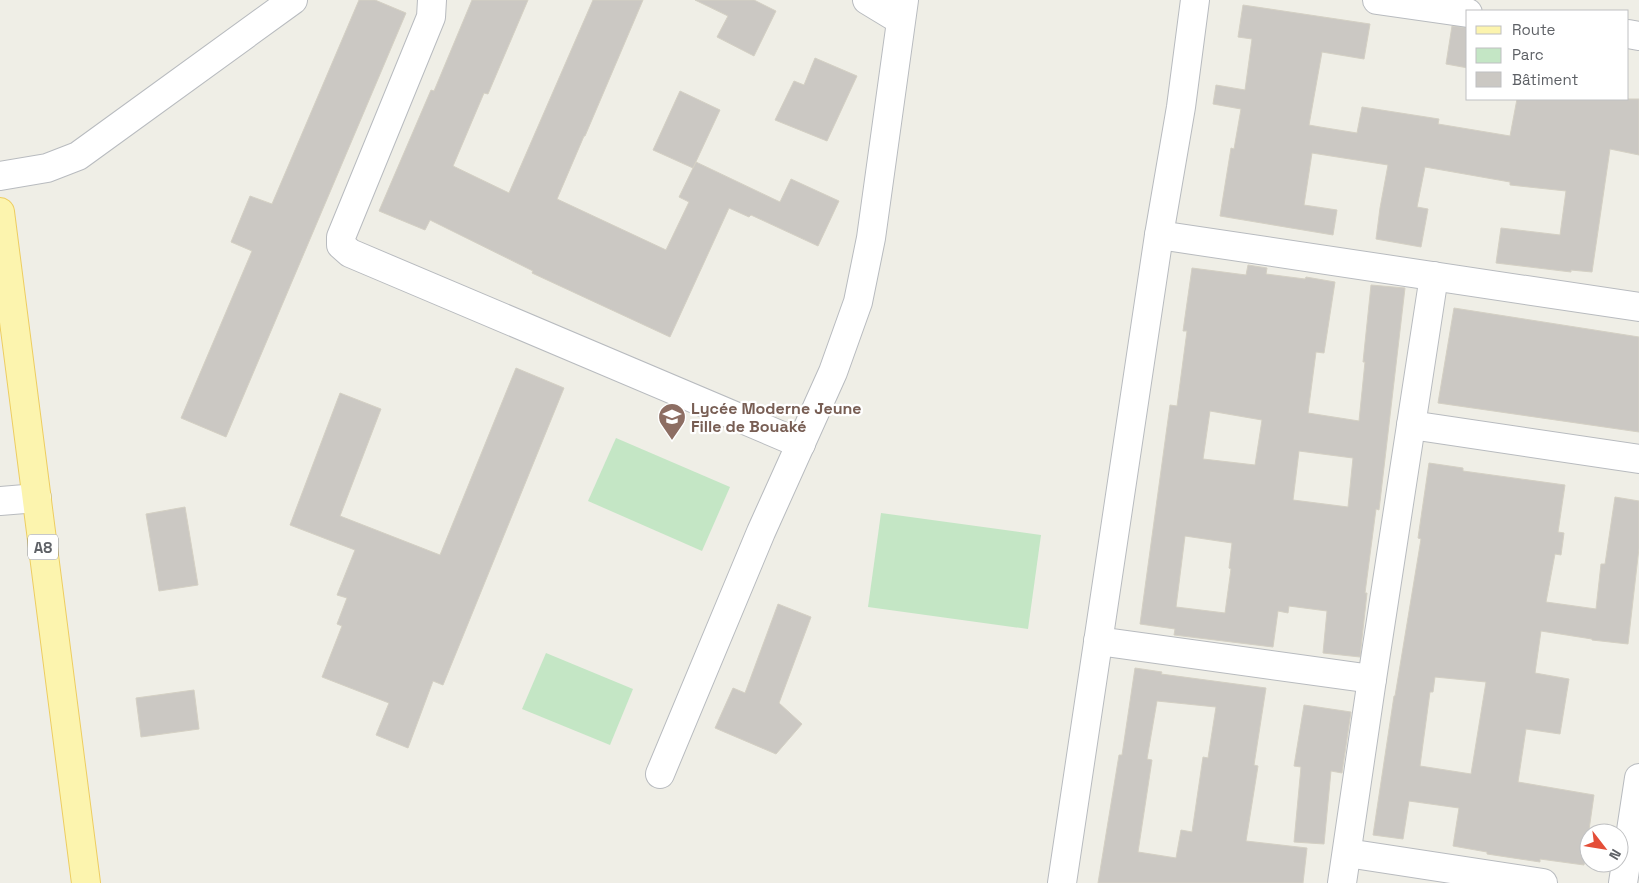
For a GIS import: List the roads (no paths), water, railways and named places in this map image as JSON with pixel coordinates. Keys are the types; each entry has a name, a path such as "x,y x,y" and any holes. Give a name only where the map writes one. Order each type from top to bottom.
{"main road":[{"name":"A8","path":"0,212 86,883"}],"street":[{"path":"0,176 47,168 78,156 293,0"},
{"path":"432,0 431,17 341,236 341,245 350,252 801,444"},
{"path":"660,774 761,532 833,372 858,302 871,238 902,10 867,0"},
{"path":"1062,883 1159,235 1181,107 1195,0"},
{"path":"1377,0 1466,13"},
{"path":"1159,235 1639,307"},
{"path":"1342,883 1434,276"},
{"path":"1411,425 1639,459"},
{"path":"0,501 37,498"},
{"path":"1098,641 1372,680"},
{"path":"1623,883 1639,778"},
{"path":"1347,853 1543,883"}],"place":[{"name":"Lycée Moderne Jeune Fille de Bouaké","path":"672,441"}]}
